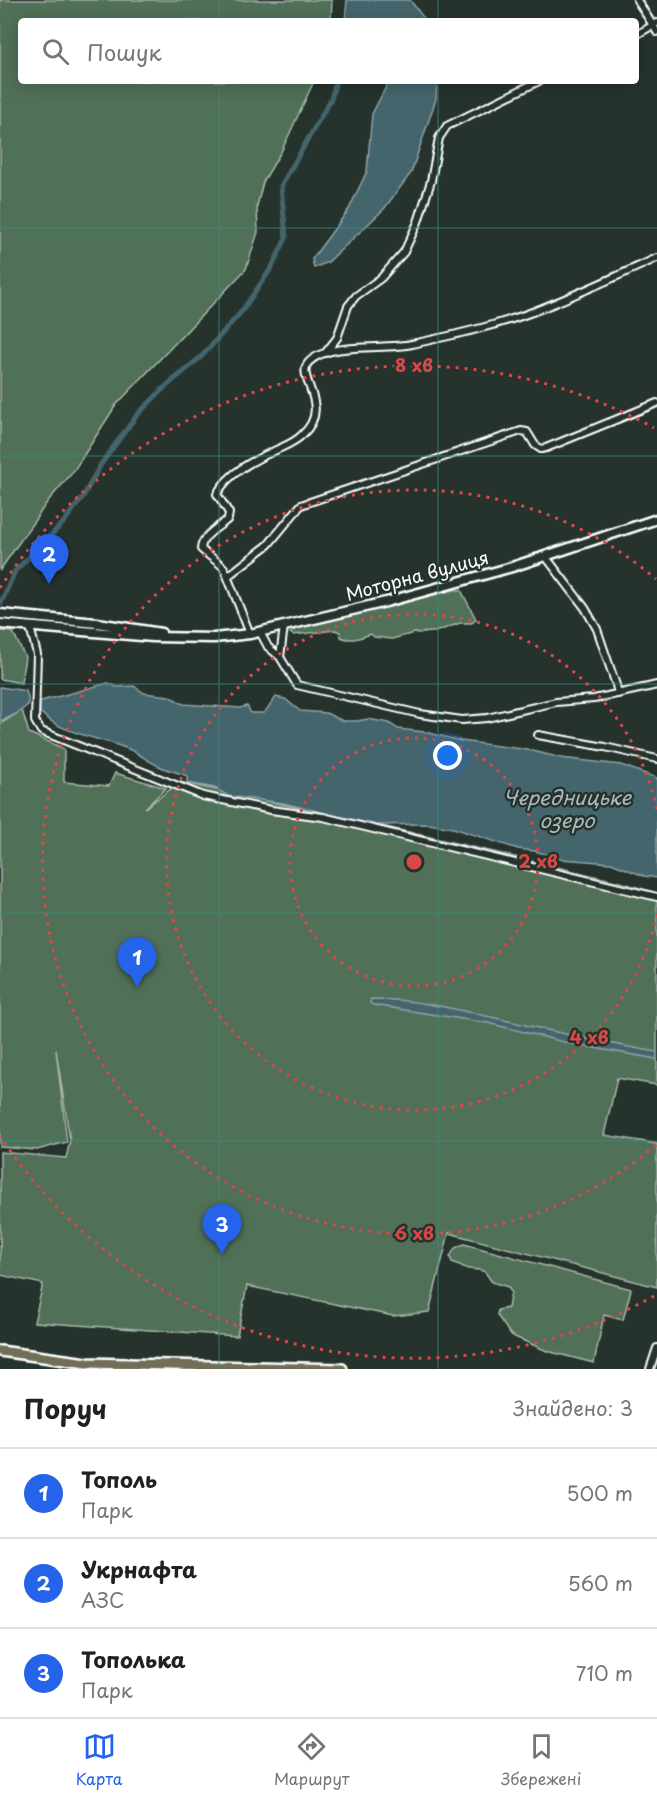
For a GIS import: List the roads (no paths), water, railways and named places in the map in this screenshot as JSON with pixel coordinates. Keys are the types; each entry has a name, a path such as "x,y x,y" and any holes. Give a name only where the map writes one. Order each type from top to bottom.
{"main road":[{"path":"0,1351 87,1363 342,1369"}],"street":[{"path":"637,0 656,27 639,34"},
{"path":"326,352 337,338 348,306 356,296 381,278 404,252 418,222 431,181 439,138 447,126 533,84"},
{"path":"250,634 228,576 218,561 201,549 204,538 229,517 229,513 218,496 225,481 303,435 310,424 316,407 305,375 305,368 311,359 326,352 406,345 460,334 534,311 657,258"},
{"path":"337,338 352,348"},
{"path":"228,576 268,545 301,505 521,431 527,432 541,449 546,448 657,403"},
{"name":"Моторна вулиця","path":"179,637 214,638 250,634 386,602 546,556 657,519"},
{"path":"546,556 597,629 618,694"},
{"path":"0,614 97,623 179,637"},
{"path":"0,624 153,637 179,637"},
{"path":"280,657 284,626"},
{"path":"30,627 37,654 35,721 41,731 203,796 271,810 323,817 657,897"},
{"path":"260,632 268,646 280,657 292,680 303,688 448,719 487,718 556,702 594,699 657,685"},
{"path":"538,735 657,759"},
{"path":"650,1369 657,1348"}],"water":[{"path":"347,0 410,0 424,18 345,18"},
{"path":"387,84 437,84 436,99 411,173 384,209 328,262 314,268 312,259 349,209 367,171 372,114"},
{"name":"Чередницьке озеро","path":"108,683 117,687 134,686 144,693 169,696 183,704 240,708 247,706 251,713 264,713 276,697 285,699 300,711 326,713 343,721 368,719 389,723 398,729 425,732 461,741 529,750 561,758 621,765 657,778 657,878 644,876 611,863 561,859 535,851 518,849 453,828 428,824 376,825 283,803 228,796 215,788 187,783 187,776 167,770 121,746 60,726 40,712 40,701"},
{"path":"0,687 26,691 28,705 0,721"},
{"path":"371,999 407,1001 462,1011 657,1052 657,1059 572,1044 488,1023 373,1005 370,1003"}],"waterway":[{"path":"1,603 15,571 63,523 83,497 101,464 137,415 164,388 202,356 242,311 272,267 286,238 281,186 331,99 335,84"}],"place":[{"name":"Укрнафта","path":"49,584"},
{"name":"Тополь","path":"137,987"},
{"name":"Тополька","path":"222,1254"}]}
